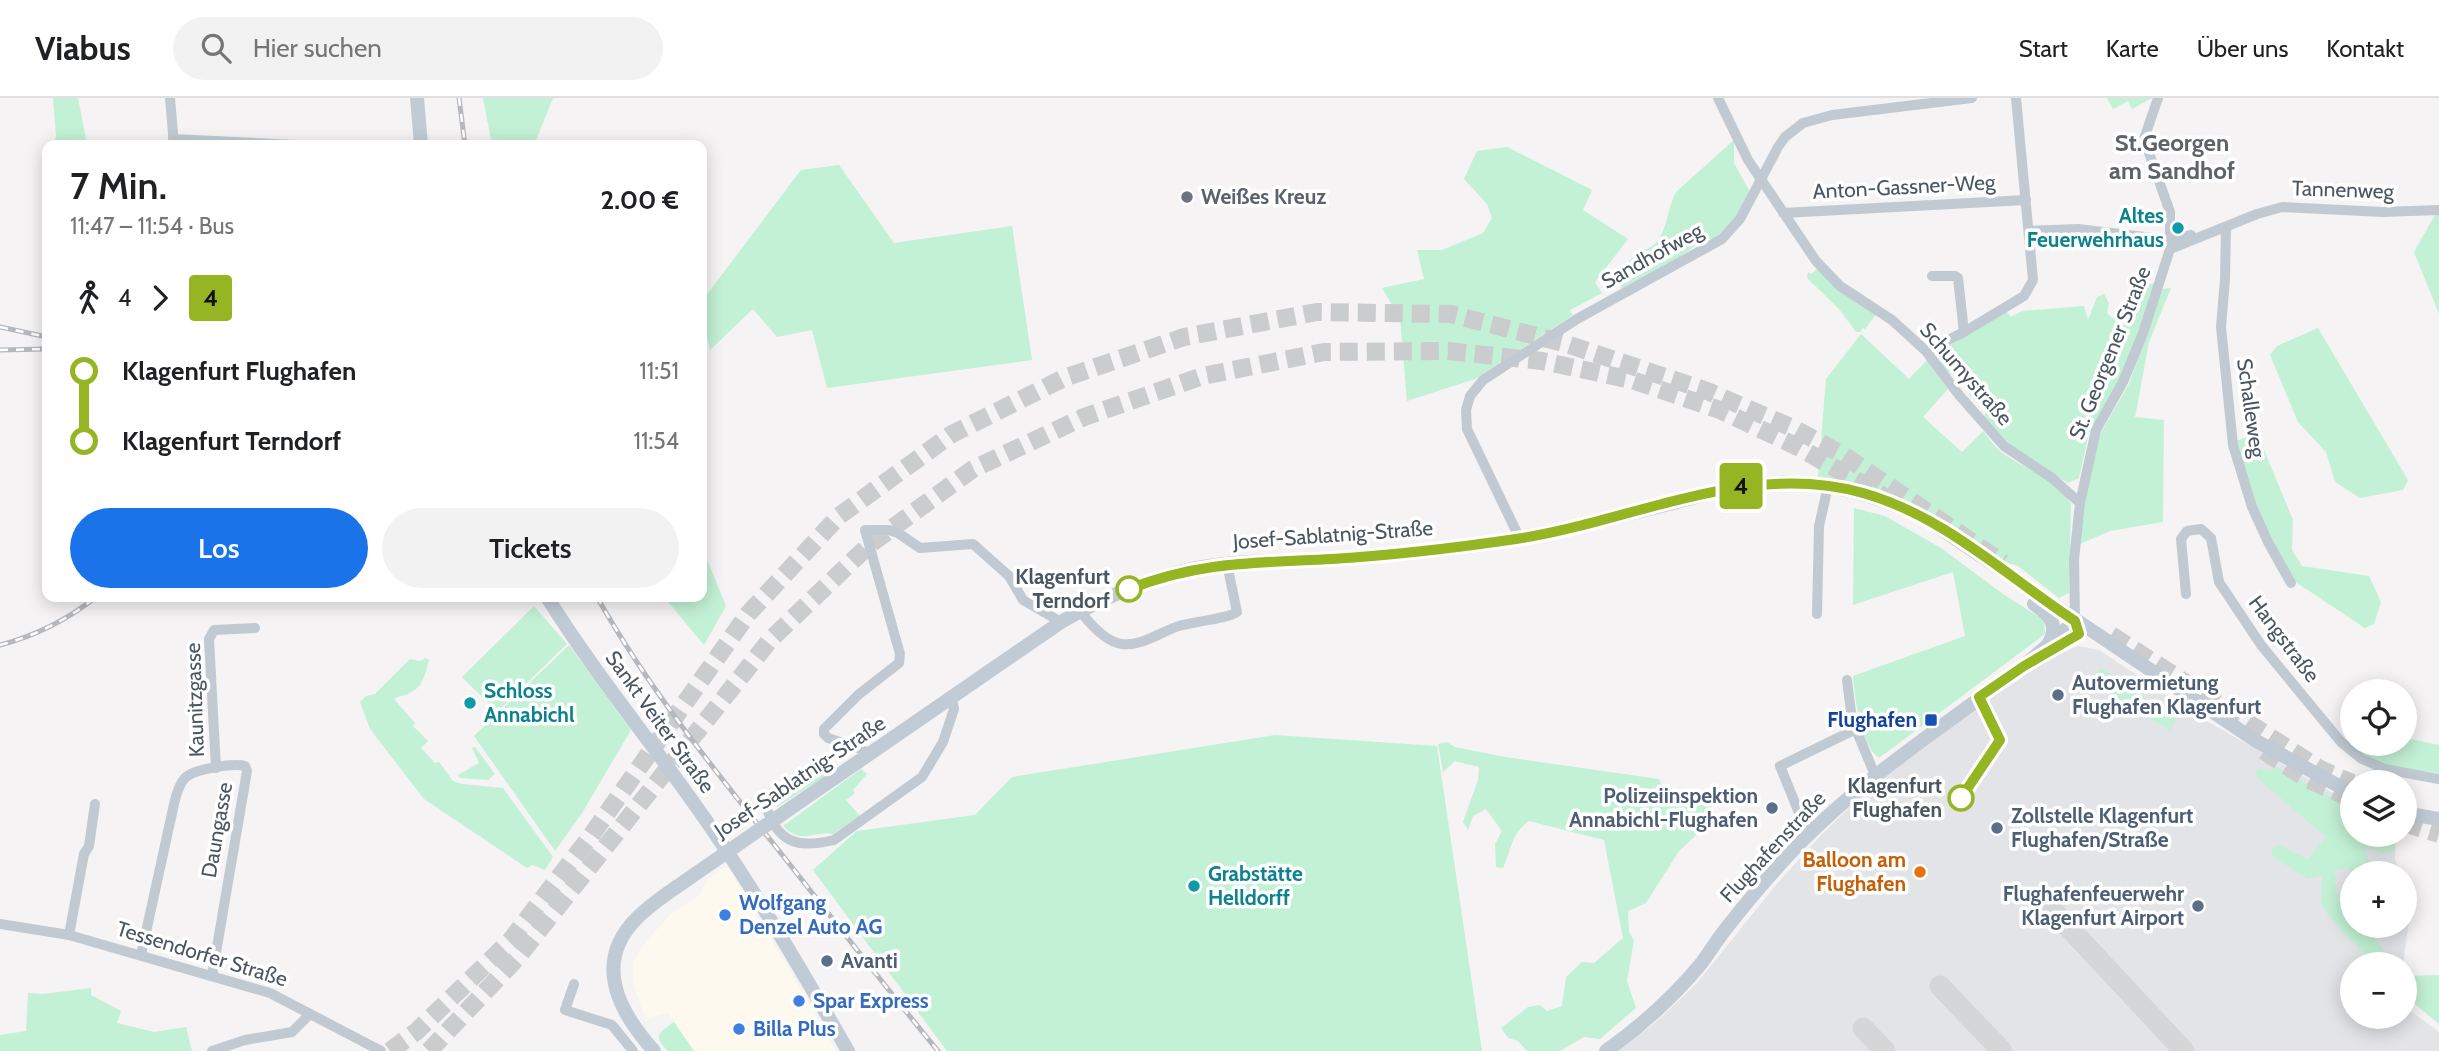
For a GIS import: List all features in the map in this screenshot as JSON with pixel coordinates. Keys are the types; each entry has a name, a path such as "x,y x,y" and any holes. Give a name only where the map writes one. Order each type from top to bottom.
{"main road":[{"path":"417,98 421,140"},
{"name":"Josef-Sablatnig-Straße","path":"654,1051 622,1008 616,994 614,966 619,944 628,929 655,902 1061,622 1150,581 1184,571 1227,564 1424,551 1520,539 1738,486 1777,482 1828,486 1863,493 1923,517 2256,741 2340,786"},
{"path":"1984,558 2008,586 2049,614 2054,627 2049,643"},
{"name":"Sankt Veiter Straße","path":"550,602 574,640 721,841 848,1051"},
{"name":"Flughafenstraße","path":"1605,1051 1678,989 1751,897 1808,835 1875,775 2024,666 2079,634 2075,621 2024,666"},
{"path":"2417,815 2439,819"}],"street":[{"path":"170,98 173,140"},
{"name":"Schumystraße","path":"1718,98 1740,146 1815,261 1853,295 1892,320 1926,351 2004,446 2052,478 2080,503"},
{"name":"Sandhofweg","path":"1520,539 1466,429 1466,410 1470,396 1483,380 1577,319 1722,239 1740,219 1785,137 1803,123 1832,115 1972,98"},
{"path":"1926,351 2024,296 2033,280 2015,98"},
{"name":"St. Georgener Straße","path":"2080,503 2096,430 2128,370 2143,333 2170,244 2171,212 2144,139 2158,98"},
{"name":"Anton-Gassner-Weg","path":"1783,213 2026,200"},
{"name":"Tannenweg","path":"2029,230 2078,229 2170,244 2282,207 2383,212 2439,210"},
{"name":"Schalleweg","path":"2226,227 2221,327 2233,445 2252,507 2291,583"},
{"path":"1932,276 1955,275 1960,281 1964,332"},
{"path":"1816,614 1819,526 1828,486"},
{"path":"2075,621 2074,560 2080,503"},
{"name":"Hangstraße","path":"2186,594 2181,539 2187,531 2201,529 2211,538 2219,582 2261,645 2341,741 2362,759 2385,769 2439,779"},
{"path":"870,755 824,734 824,729 858,695 899,663 900,654 865,530 889,530 920,548 973,544 1009,576 1023,600 1061,622"},
{"path":"1080,611 1110,639 1126,645 1175,627 1205,619 1228,617 1237,612 1227,564"},
{"name":"Kaunitzgasse","path":"216,768 209,639 214,630 255,628"},
{"path":"1847,680 1852,720 1875,775"},
{"path":"767,809 770,819 779,831 793,842 819,844 834,840 922,776 943,742 954,709 952,698"},
{"path":"1808,835 1780,766 1856,729"},
{"name":"Daungasse","path":"141,955 173,804 184,778 216,768 241,765 247,771 212,976"},
{"path":"69,935 84,854 89,846 95,804"},
{"name":"Tessendorfer Straße","path":"0,923 69,935 270,993 381,1051"},
{"path":"574,984 565,1010 612,1026 633,1051"},
{"path":"212,1051 245,1040 292,1032 310,1014"}],"shaded area":[{"path":"2078,646 2099,650 2203,719 2340,797 2340,847 2395,847 2396,861 2340,861 2340,938 2407,938 2405,952 2340,952 2340,1029 2417,1029 2417,1016 2439,1032 2439,1051 1617,1051 1655,1023 1697,983 1775,886 1821,835 1867,791 1908,757 2052,657"},
{"path":"727,866 836,1051 694,1051 668,1013 645,1018 634,987 633,962 647,940 671,914 700,894 708,879"}],"green space":[{"path":"53,98 78,98 86,140 55,140"},
{"path":"483,98 553,98 536,140 491,140"},
{"path":"2107,98 2152,98 2132,109 2128,101 2113,109"},
{"path":"1734,140 1734,163 1750,192 1735,219 1714,239 1704,239 1680,257 1621,289 1629,262 1659,239 1676,192"},
{"path":"1507,147 1592,190 1583,210 1628,239 1595,282 1602,293 1570,310 1573,315 1475,379 1407,401 1400,318 1382,288 1424,279 1417,250 1442,250 1483,233 1492,218 1487,204 1464,179 1477,151"},
{"path":"839,165 894,243 1012,226 1032,360 827,388 812,330 777,337 753,309 710,350 707,338 707,294 801,170"},
{"path":"2435,215 2439,215 2439,314 2414,252"},
{"path":"1818,268 1877,313 1865,329 1856,332 1839,309 1807,278 1808,272 1811,274"},
{"path":"2144,283 2155,284 2140,331 2119,382 2089,433 2079,478 2068,483 2003,438 1984,417 1986,411 1970,396 1966,383 1943,367 1939,358 1939,352 2006,311 2011,317 2022,311 2084,306 2088,320 2097,297 2104,294 2109,303 2107,313 2112,318 2132,312 2133,297"},
{"path":"2171,288 2149,342 2135,417 2164,420 2163,522 2110,531 2080,544 2087,489 2098,438 2129,384 2162,289"},
{"path":"2318,328 2408,480 2403,490 2360,498 2335,482 2326,452 2298,422 2270,355 2277,346"},
{"path":"1861,334 1909,379 1928,359 1948,389 1923,417 1962,452 1983,431 2001,452 2049,480 2065,494 2071,504 2069,593 2059,598 2018,566 2005,562 1944,522 1907,502 1874,489 1818,477 1826,379"},
{"path":"2257,433 2293,520 2292,550 2302,566 2369,576 2381,602 2374,624 2365,628 2294,581 2272,544 2236,441"},
{"path":"1854,508 1885,516 1941,548 2003,594 2044,620 2045,634 1879,758 1867,743 1863,732 1853,676 1965,636 1953,572 1853,605"},
{"path":"707,559 726,606 704,645 668,602 707,602"},
{"path":"534,606 567,644 497,712 462,677"},
{"path":"569,645 631,730 582,813 555,851 474,736"},
{"path":"426,658 429,660 418,687 394,699 415,723 413,726 428,741 421,748 435,763 439,762 453,781 503,788 553,857 545,870 532,865 527,868 424,799 370,729 360,702 366,696 375,694 410,659 419,661"},
{"path":"2101,668 2176,719 2170,730 2133,709 2091,677"},
{"path":"1275,735 1437,746 1482,1051 947,1051 813,870 857,831 975,815 1012,777"},
{"path":"2417,740 2439,745 2439,773 2406,769 2367,756 2417,756"},
{"path":"1447,742 1455,747 1505,757 1659,779 1664,790 1713,795 1710,822 1679,851 1646,903 1628,911 1629,932 1634,940 1627,981 1636,1008 1600,1039 1584,1037 1560,1051 1527,1051 1518,1041 1508,1038 1501,1028 1528,1007 1540,1005 1547,1011 1562,1006 1566,977 1582,962 1594,963 1623,938 1604,840 1529,821 1515,836 1503,868 1496,867 1495,844 1502,831 1486,809 1473,816 1468,830 1463,822 1478,780 1479,767 1455,761 1443,772 1438,744"},
{"path":"475,747 495,774 488,780 460,778 458,775 479,763 472,748"},
{"path":"832,766 835,770 777,807 776,804 797,782"},
{"path":"2276,767 2340,802 2340,847 2394,847 2394,851 2383,853 2364,848 2369,861 2340,861 2340,869 2335,870 2336,892 2340,897 2340,928 2321,905 2322,875 2308,879 2272,856 2272,849 2279,845 2308,859 2326,837 2256,777 2257,768 2270,771"},
{"path":"861,769 867,774 853,790 855,793 846,800 860,816 833,834 802,836 783,826"},
{"path":"2349,938 2374,938 2385,952 2363,952"},
{"path":"2439,975 2439,1024 2417,1006 2417,976"},
{"path":"91,988 91,995 121,1011 117,1023 154,1032 186,1027 192,1051 0,1051 0,1035 26,1031 28,993 43,994"},
{"path":"674,1022 694,1051 668,1051 663,1046 659,1035"}],"taxiway":[{"path":"2046,903 2184,1051"},
{"path":"1940,986 2002,1051"},
{"path":"1863,1028 1885,1051"}],"tunnel":[{"path":"390,1051 417,1031 510,941 590,837 748,614 839,516 952,434 1064,378 1184,337 1317,312 1451,314 1567,344 1707,391 1795,429 1843,455 2003,563"},
{"path":"429,1051 517,958 770,640 869,545 973,469 1084,417 1203,376 1324,352 1448,351 1542,361 1632,380 1720,410 1800,448 1892,501"},
{"path":"2111,635 2320,769 2340,778"},
{"path":"2264,751 2307,779 2340,794"},
{"path":"2417,827 2439,834"}],"railway":[{"path":"459,98 464,140"},
{"path":"0,327 42,336"},
{"path":"0,350 42,349"},
{"path":"0,645 50,626 89,602"},
{"path":"600,602 681,725 938,1051"}],"bus line":[{"name":"4","path":"1129,589 1184,571 1227,564 1331,559 1520,539 1738,486 1777,482 1828,486 1863,493 1923,517 2075,621 2079,634 2024,666 1979,697 2000,740 1961,798"}],"place":[{"name":"Weißes Kreuz","path":"1187,197"},
{"name":"Altes Feuerwehrhaus","path":"2178,228"},
{"name":"Klagenfurt Terndorf","path":"1129,589"},
{"name":"Autovermietung Flughafen Klagenfurt","path":"2058,695"},
{"name":"Schloss Annabichl","path":"470,703"},
{"name":"Flughafen","path":"1931,720"},
{"name":"Klagenfurt Flughafen","path":"1961,798"},
{"name":"Polizeiinspektion Annabichl-Flughafen","path":"1772,808"},
{"name":"Zollstelle Klagenfurt Flughafen/Straße","path":"1997,828"},
{"name":"Balloon am Flughafen","path":"1920,872"},
{"name":"Grabstätte Helldorff","path":"1194,886"},
{"name":"Flughafenfeuerwehr Klagenfurt Airport","path":"2198,906"},
{"name":"Wolfgang Denzel Auto AG","path":"725,915"},
{"name":"Avanti","path":"827,961"},
{"name":"Spar Express","path":"799,1001"},
{"name":"Billa Plus","path":"739,1029"}],"district":[{"name":"St.Georgen am Sandhof","path":"2172,157"}]}
